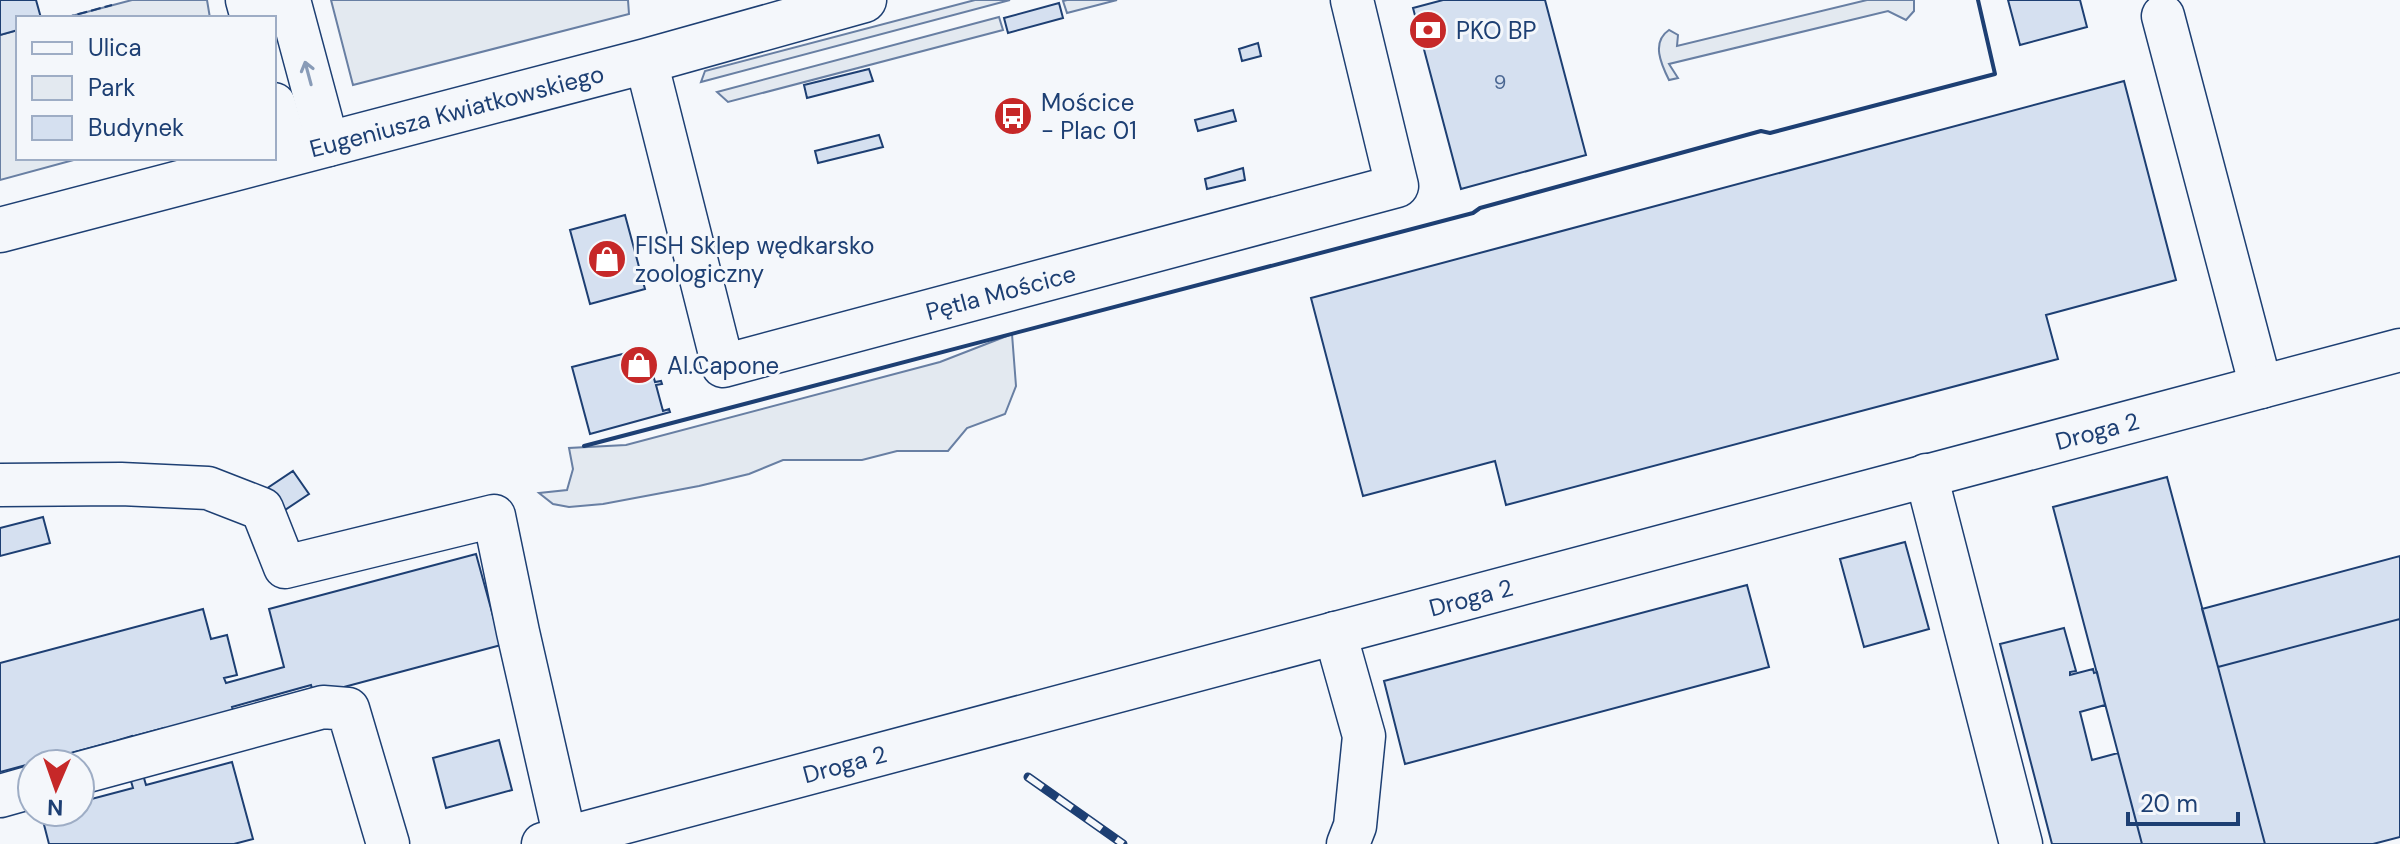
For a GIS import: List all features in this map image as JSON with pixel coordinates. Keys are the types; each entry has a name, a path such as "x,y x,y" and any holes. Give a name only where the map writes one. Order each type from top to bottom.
{"main road":[{"name":"Eugeniusza Kwiatkowskiego","path":"276,158 864,0"},
{"name":"Eugeniusza Kwiatkowskiego","path":"0,230 270,160"}],"street":[{"path":"289,0 308,150"},
{"name":"Pętla Mościce","path":"646,61 723,366 1397,186 1352,0"},
{"path":"2163,16 2261,387"},
{"path":"276,107 308,150"},
{"name":"Droga 2","path":"554,841 2400,350"},
{"path":"1926,475 2021,844"},
{"path":"0,485 121,484 208,488 262,509 285,567 494,516 518,632 554,841"},
{"path":"1335,633 1364,736 1355,826 1348,844"},
{"path":"96,769 323,707 348,709 388,844"}],"green space":[{"path":"132,0 207,0 210,16 72,16"},
{"path":"331,0 628,0 629,14 353,85"},
{"path":"975,0 1010,0 701,82 705,71"},
{"path":"1117,0 1067,13 1063,1"},
{"path":"1867,0 1914,0 1914,11 1906,20 1888,11 1669,64 1678,78 1669,80 1661,60 1660,41 1669,30 1678,35 1677,46"},
{"path":"999,17 1003,30 728,102 717,92"},
{"path":"16,31 16,160 74,160 0,180 0,35"},
{"path":"1012,334 1016,386 1005,414 967,428 948,451 897,451 862,460 783,460 749,474 603,504 569,507 553,504 539,493 567,490 573,469 569,448 626,445 940,362"}],"building":[{"path":"0,0 36,0 40,16 16,16 16,31 0,35"},
{"path":"1443,0 1545,0 1586,155 1461,189 1413,8"},
{"path":"2008,0 2080,0 2087,27 2020,45"},
{"path":"1059,3 1063,18 1008,33 1004,18"},
{"path":"1258,43 1261,56 1242,61 1239,49"},
{"path":"869,69 873,81 807,98 804,85"},
{"path":"2124,81 2176,280 2046,315 2058,359 1506,505 1495,461 1363,496 1311,298"},
{"path":"1233,110 1236,121 1198,131 1195,120"},
{"path":"879,135 883,147 818,163 815,151"},
{"path":"1243,168 1245,180 1207,189 1205,179"},
{"name":"FISH Sklep wędkarsko zoologiczny","path":"625,215 645,289 590,304 570,230"},
{"path":"646,348 655,382 661,381 662,384 656,385 663,411 669,409 670,412 590,434 572,367"},
{"path":"293,471 309,494 282,512 266,489"},
{"path":"2167,477 2265,844 2142,844 2053,507"},
{"path":"43,517 50,543 0,556 0,528"},
{"path":"1905,542 1929,629 1864,647 1840,559"},
{"path":"476,554 501,645 314,695 311,685 232,707 233,710 169,748 164,728 89,748 16,748 16,768 0,772 0,663 203,609 211,639 227,635 237,675 224,678 226,683 284,667 269,609"},
{"path":"2400,556 2400,619 2218,667 2202,609"},
{"path":"1747,585 1769,667 1405,764 1384,681"},
{"path":"2400,619 2400,837 2373,844 2265,844 2218,667"},
{"path":"2064,628 2076,671 2070,672 2070,675 2093,669 2094,673 2097,672 2105,705 2080,712 2092,760 2118,753 2142,844 2052,844 2000,644"},
{"path":"132,736 146,785 232,762 253,839 234,844 49,844 45,828 96,828 96,798 133,788 119,740"},
{"path":"499,740 512,790 446,808 433,758"}],"railway":[{"path":"1028,777 1123,844"}],"fence":[{"path":"71,16 112,5"}],"wall":[{"path":"584,446 1473,213 1480,208 1761,131 1770,133 1995,74 1978,0"}],"place":[{"name":"PKO BP","path":"1428,30"},
{"name":"Mościce - Plac 01","path":"1013,116"},
{"name":"FISH Sklep wędkarsko zoologiczny","path":"607,259"},
{"name":"Al.Capone","path":"639,365"}]}
